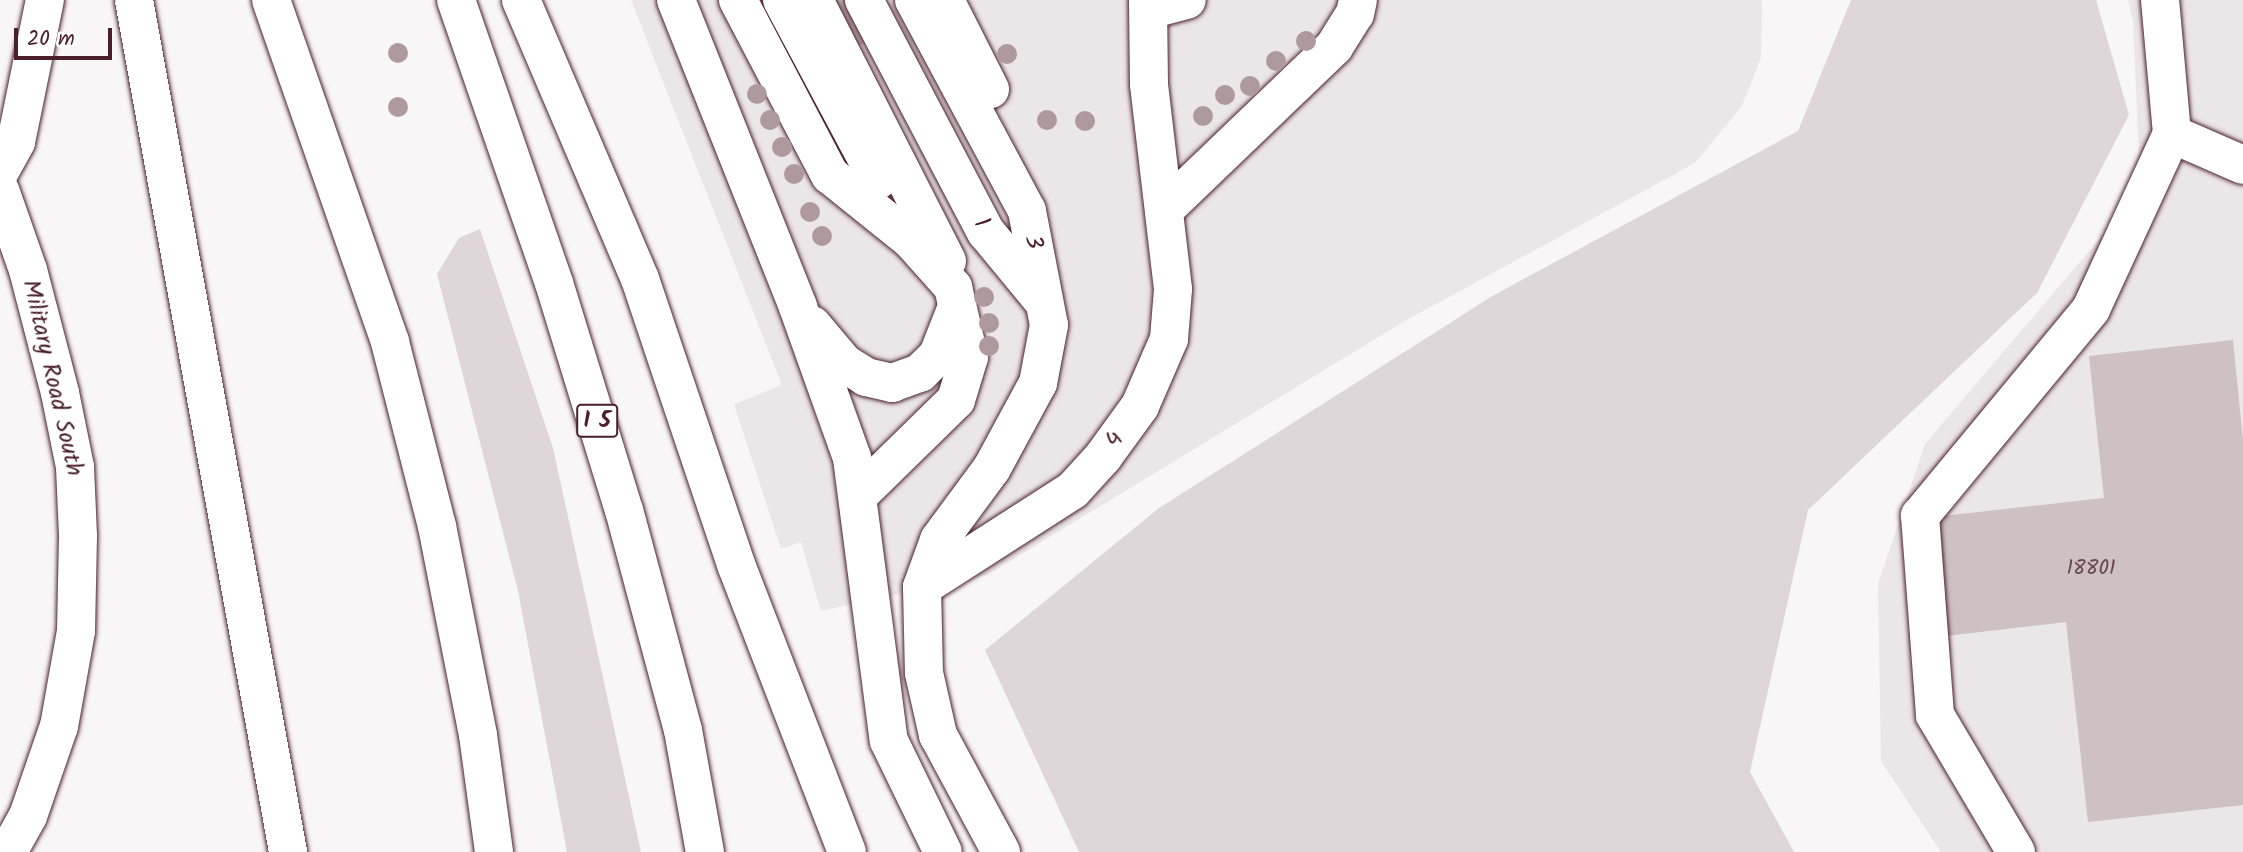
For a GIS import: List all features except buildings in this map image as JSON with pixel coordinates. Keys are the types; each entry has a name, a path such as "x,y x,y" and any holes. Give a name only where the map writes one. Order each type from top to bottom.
{"main road":[{"path":"0,171 16,142 45,0"},
{"path":"134,0 285,816 288,852"},
{"path":"271,0 390,342 437,526 478,735 494,852"},
{"name":"I 5","path":"456,0 554,283 624,510 683,730 705,852"},
{"path":"521,0 640,279 737,567 847,852"},
{"path":"676,0 798,307 852,458 860,494 890,741 943,852"},
{"path":"738,0 830,175 912,241 952,285"},
{"path":"782,0 912,241"},
{"path":"798,307 844,363 866,377 892,383 920,373 938,355 952,285 814,0"},
{"name":"1","path":"864,0 986,232 1044,302"},
{"name":"3","path":"914,0 973,112 1003,190 1027,211 1049,325 1038,383 992,468 939,540 922,587"},
{"path":"945,0 1006,121 1003,190"},
{"path":"1148,5 1187,0"},
{"path":"1164,210 1334,47 1358,0"},
{"path":"2016,852 1935,715 1920,516 2091,309 2172,134 2160,0"},
{"name":"4","path":"922,587 1073,490 1140,406 1169,339 1173,289 1149,84 1148,5"},
{"path":"2172,134 2243,165"},
{"path":"860,494 956,400 969,357 952,285 935,136"},
{"path":"935,136 1003,190"},
{"name":"Military Road South","path":"0,190 46,334 75,467 76,631 59,726 28,816 8,852"},
{"path":"922,587 925,673 938,735 1000,852"}],"shaded area":[{"path":"631,0 1762,0 1761,57 1742,106 1695,163 1403,322 987,575 821,611 801,542 781,549 734,404 782,385"},
{"path":"1851,0 2096,0 2129,115 2037,293 1808,510 1750,772 1794,852 1079,852 985,650 1159,508 1494,295 1798,131"},
{"path":"2128,0 2243,0 2243,852 1941,852 1881,761 1878,584 1925,444 2113,223 2139,157 2133,22"},
{"path":"480,229 553,448 641,852 567,852 518,591 437,274 459,238"}]}
